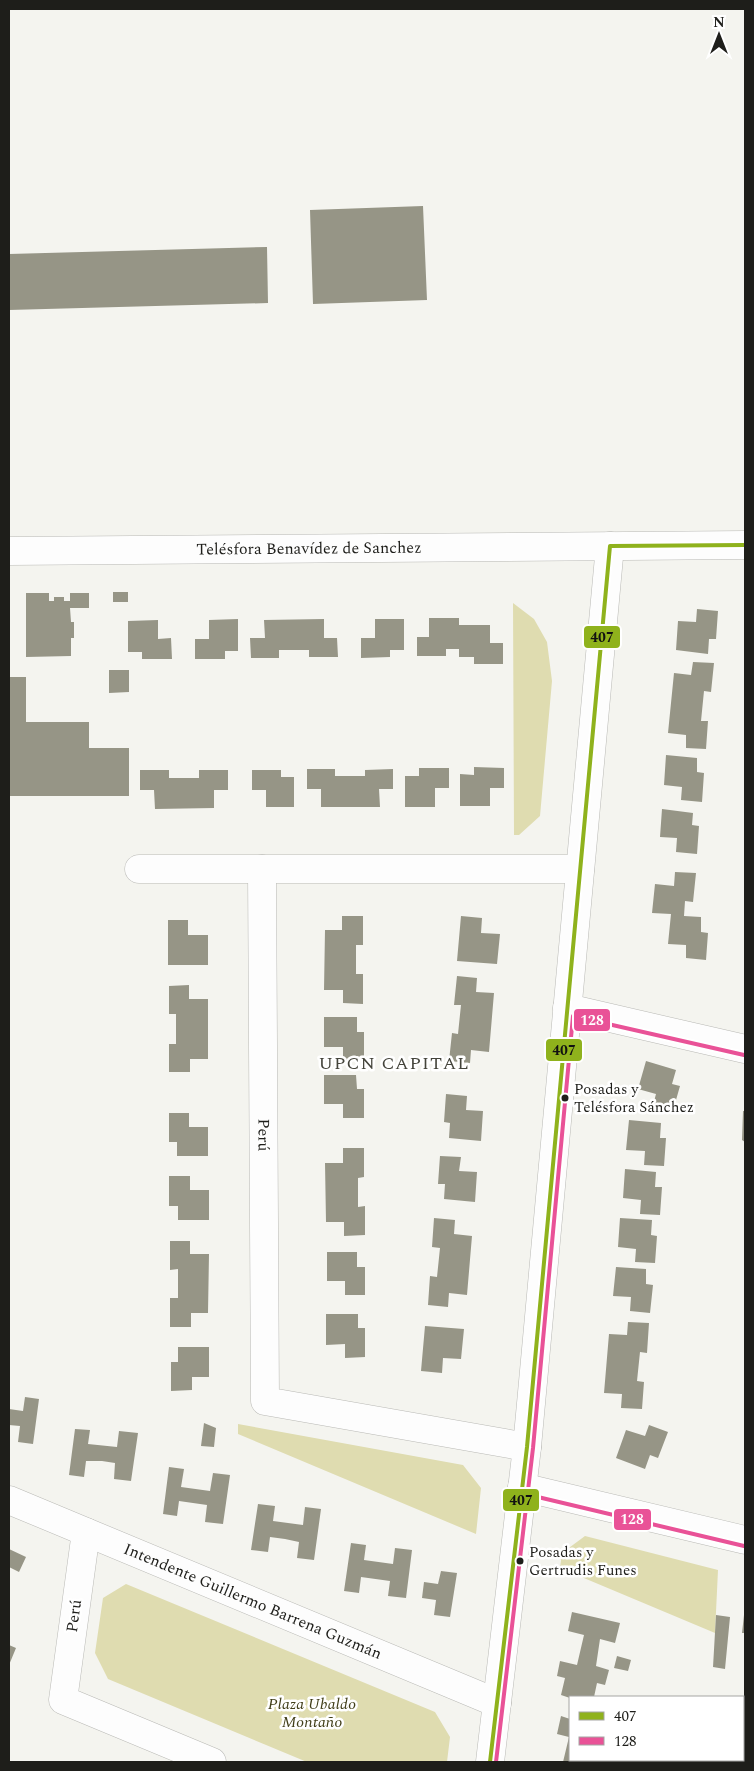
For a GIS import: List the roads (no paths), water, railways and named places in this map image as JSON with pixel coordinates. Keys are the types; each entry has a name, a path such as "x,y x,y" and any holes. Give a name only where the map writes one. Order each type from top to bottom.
{"street":[{"path":"490,1762 527,1448 610,546"},
{"name":"Telésfora Benavídez de Sanchez","path":"9,551 745,546"},
{"path":"138,869 580,869"},
{"name":"Perú","path":"262,869 265,1401 527,1448"},
{"path":"567,1008 745,1049"},
{"path":"522,1487 745,1540"},
{"name":"Intendente Guillermo Barrena Guzmán","path":"9,1500 497,1702"},
{"name":"Perú","path":"86,1532 63,1700 212,1762"}],"place":[{"name":"Posadas y Telésfora Sánchez","path":"565,1098"},
{"name":"Posadas y Gertrudis Funes","path":"520,1561"}],"district":[{"name":"UPCN CAPITAL","path":"394,1063"}],"park label":[{"name":"Plaza Ubaldo Montaño","path":"312,1713"}]}
